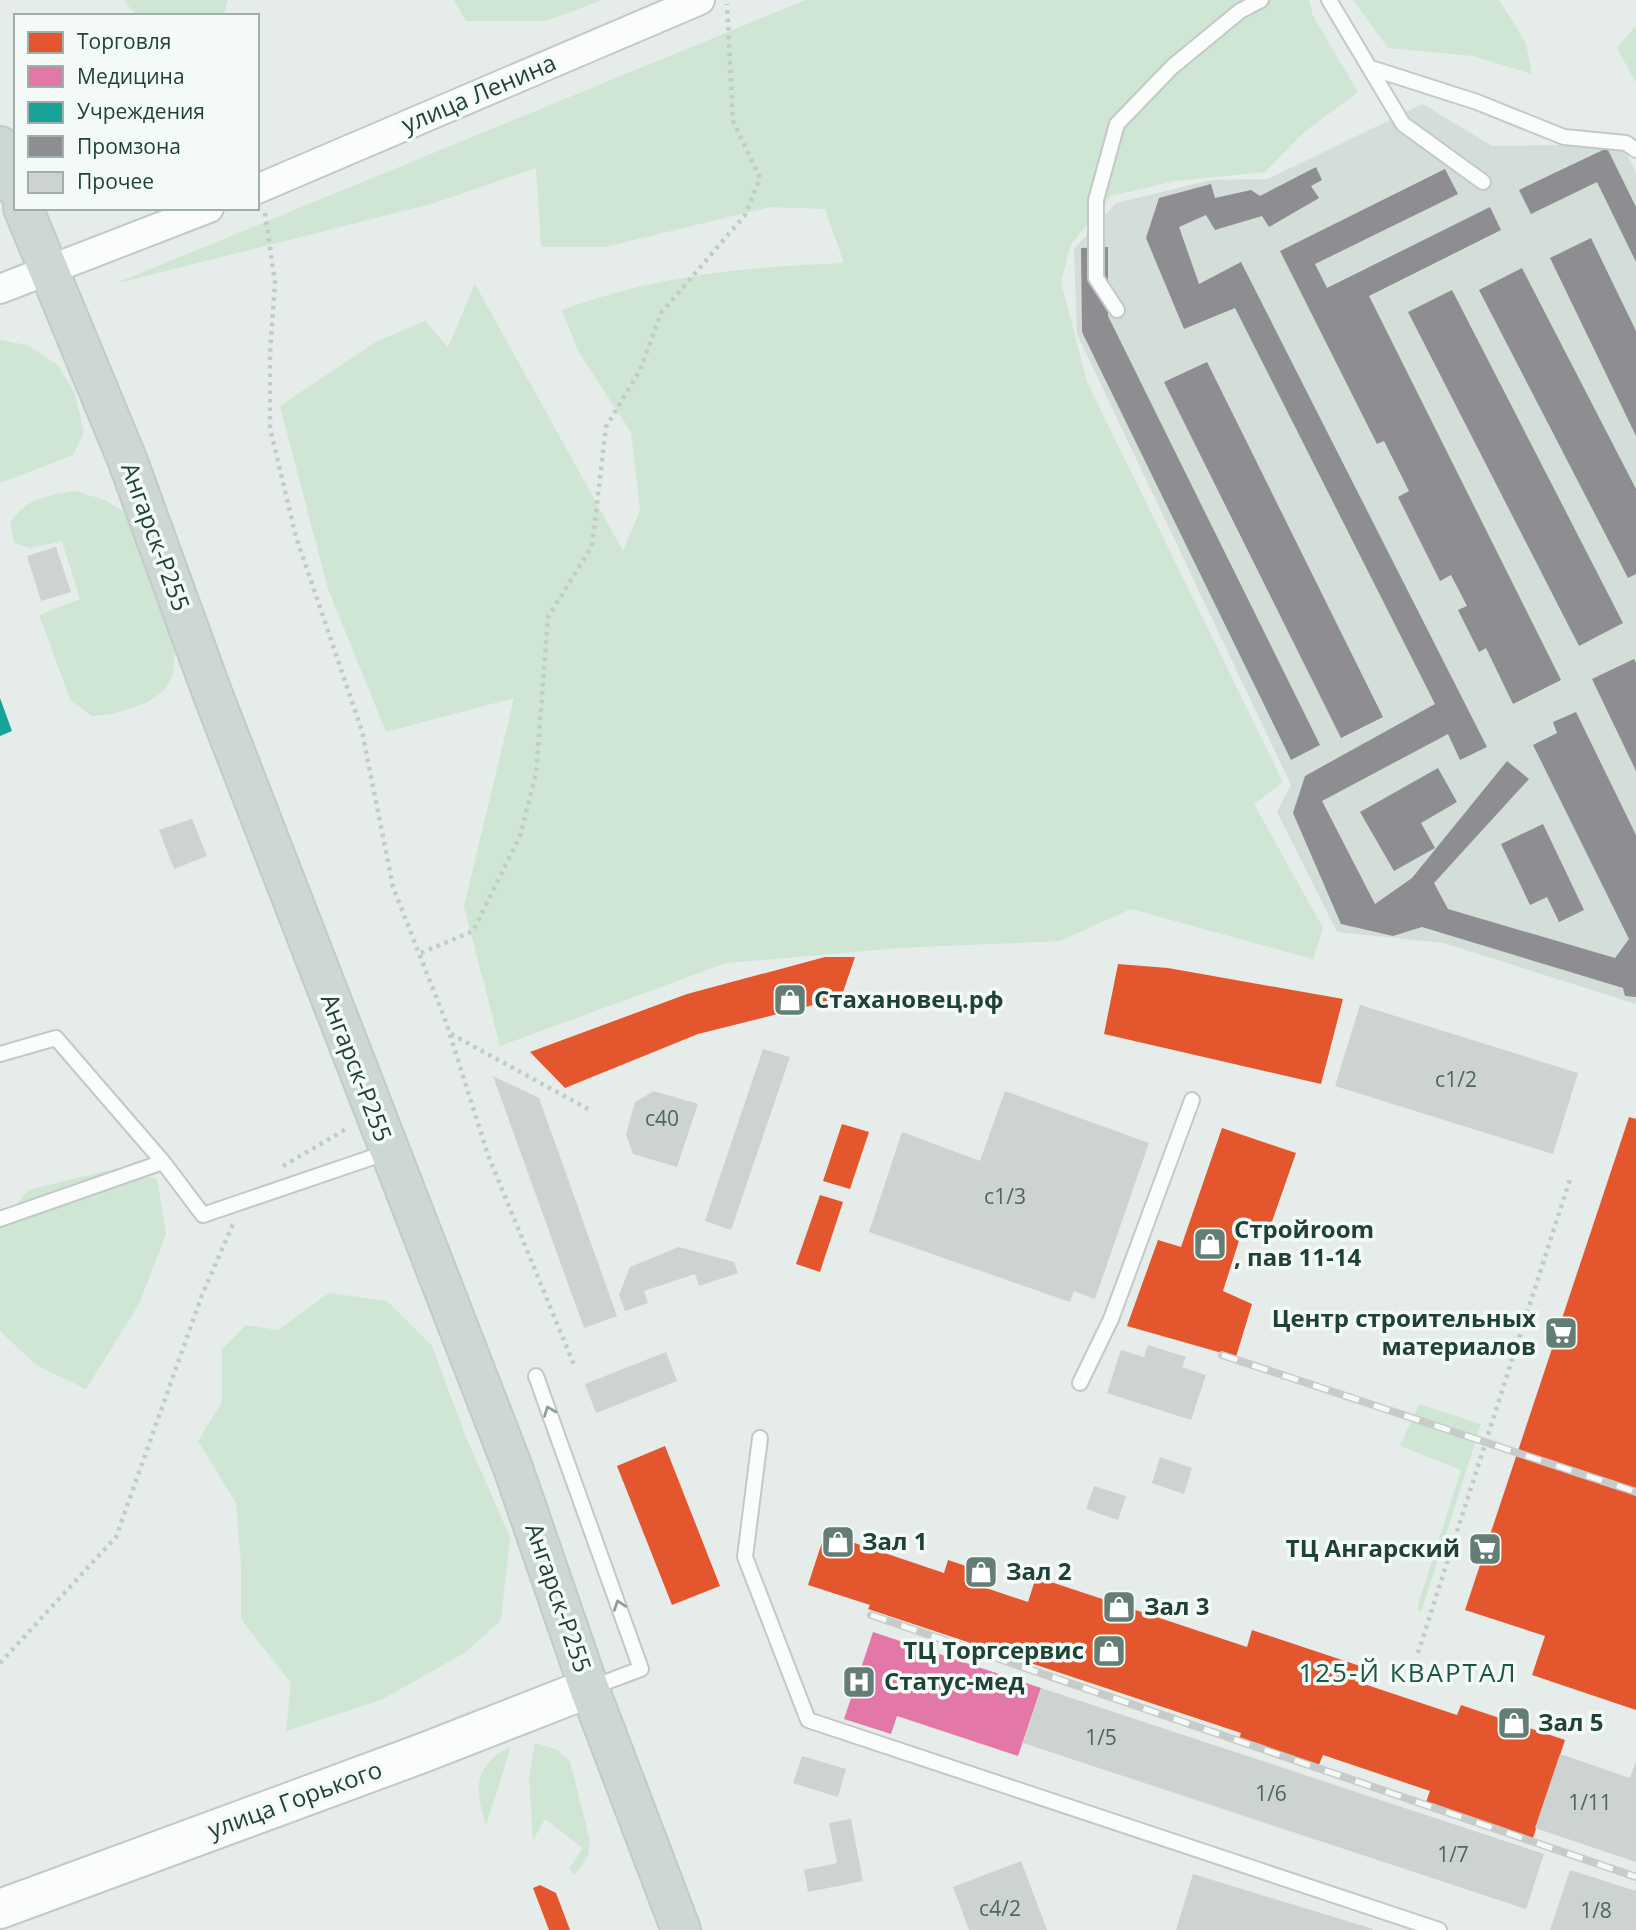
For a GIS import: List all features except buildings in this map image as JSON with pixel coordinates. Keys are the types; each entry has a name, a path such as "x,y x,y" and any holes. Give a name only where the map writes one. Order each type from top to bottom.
{"main road":[{"path":"0,146 14,183"},
{"name":"Ангарск-Р255","path":"24,210 47,272 67,311 127,459 213,695 388,1152 513,1468 589,1688 681,1930"}],"street":[{"name":"улица Ленина","path":"259,188 701,0"},
{"path":"0,289 204,210"},
{"name":"улица Горького","path":"0,1909 420,1754 589,1688"}],"lane":[{"path":"1117,310 1097,278 1097,200 1117,124 1172,67 1240,11 1261,0"},
{"path":"1329,0 1403,124 1483,182"},
{"path":"1371,68 1477,102 1564,137 1626,143 1636,150"},
{"path":"0,1054 56,1038 163,1162 203,1215 388,1152"},
{"path":"1080,1383 1111,1319 1192,1100"},
{"path":"0,1219 163,1162"},
{"path":"536,1376 641,1669 589,1688"},
{"path":"760,1438 745,1558 808,1720 1439,1930"}],"path":[{"path":"421,953 473,931 520,836 536,774 548,617 592,545 606,427 640,370 662,313 745,215 760,178 733,121 727,0"},
{"path":"259,188 275,282 270,354 270,428 296,537 362,731 377,818 393,887 421,953 488,1155 574,1365"},
{"path":"451,1034 588,1109"},
{"path":"0,1663 116,1537 202,1295 236,1216 268,1175 374,1114"},
{"path":"1418,1653 1572,1176"}],"shaded area":[{"path":"1423,104 1492,146 1622,144 1636,173 1636,1004 1444,943 1337,932 1277,812 1291,785 1077,334 1074,249 1116,203 1212,180 1268,179"}],"green space":[{"path":"124,0 228,0 224,14 134,14"},
{"path":"454,0 602,0 546,21 466,21"},
{"path":"806,0 1309,0 1313,16 1358,92 1304,132 1265,172 1175,181 1111,196 1071,244 1061,282 1087,382 1283,782 1254,804 1323,928 1313,959 1131,909 1060,941 899,948 726,963 500,1046 464,906 514,698 386,732 328,589 280,406 376,342 425,321 448,347 475,284 623,551 640,510 631,432 579,353 562,310 632,288 701,275 771,267 844,263 825,209 770,207 605,247 541,247 536,168 431,204 114,284"},
{"path":"1353,0 1499,0 1526,43 1532,74 1473,56 1388,48"},
{"path":"1636,25 1636,83 1617,48"},
{"path":"0,340 27,345 58,365 75,394 84,432 73,455 0,483"},
{"path":"75,491 105,500 124,512 175,649 173,674 164,691 146,703 112,714 92,716 71,701 39,615 80,599 62,541 31,548 14,543 10,523 23,508 38,499"},
{"path":"118,1168 157,1179 166,1234 139,1304 86,1389 36,1365 0,1331 0,1227 28,1190"},
{"path":"329,1293 387,1301 432,1346 466,1437 510,1537 501,1620 466,1652 381,1700 286,1731 291,1683 241,1619 241,1564 236,1503 198,1441 222,1402 222,1349 246,1325 278,1330"},
{"path":"1419,1404 1481,1424 1421,1613 1417,1608 1461,1470 1400,1446"},
{"path":"535,1743 556,1749 570,1761 590,1840 588,1856 575,1875 569,1869 583,1848 545,1819 533,1840 529,1778"},
{"path":"511,1746 486,1826 480,1800 480,1780 489,1762"}],"railway":[{"path":"1222,1355 1636,1492"},
{"path":"871,1615 1636,1877"}],"place":[{"name":"Стахановец.рф","path":"790,1000"},
{"name":"Стройroom , пав 11-14","path":"1210,1244"},
{"name":"Центр строительных материалов","path":"1561,1333"},
{"name":"Зал 1","path":"838,1542"},
{"name":"ТЦ Ангарский","path":"1485,1549"},
{"name":"Зал 2","path":"981,1572"},
{"name":"Зал 3","path":"1119,1607"},
{"name":"ТЦ Торгсервис","path":"1109,1651"},
{"name":"Статус-мед","path":"859,1682"},
{"name":"Зал 5","path":"1514,1723"}],"district":[{"name":"125-Й КВАРТАЛ","path":"1408,1673"}]}
